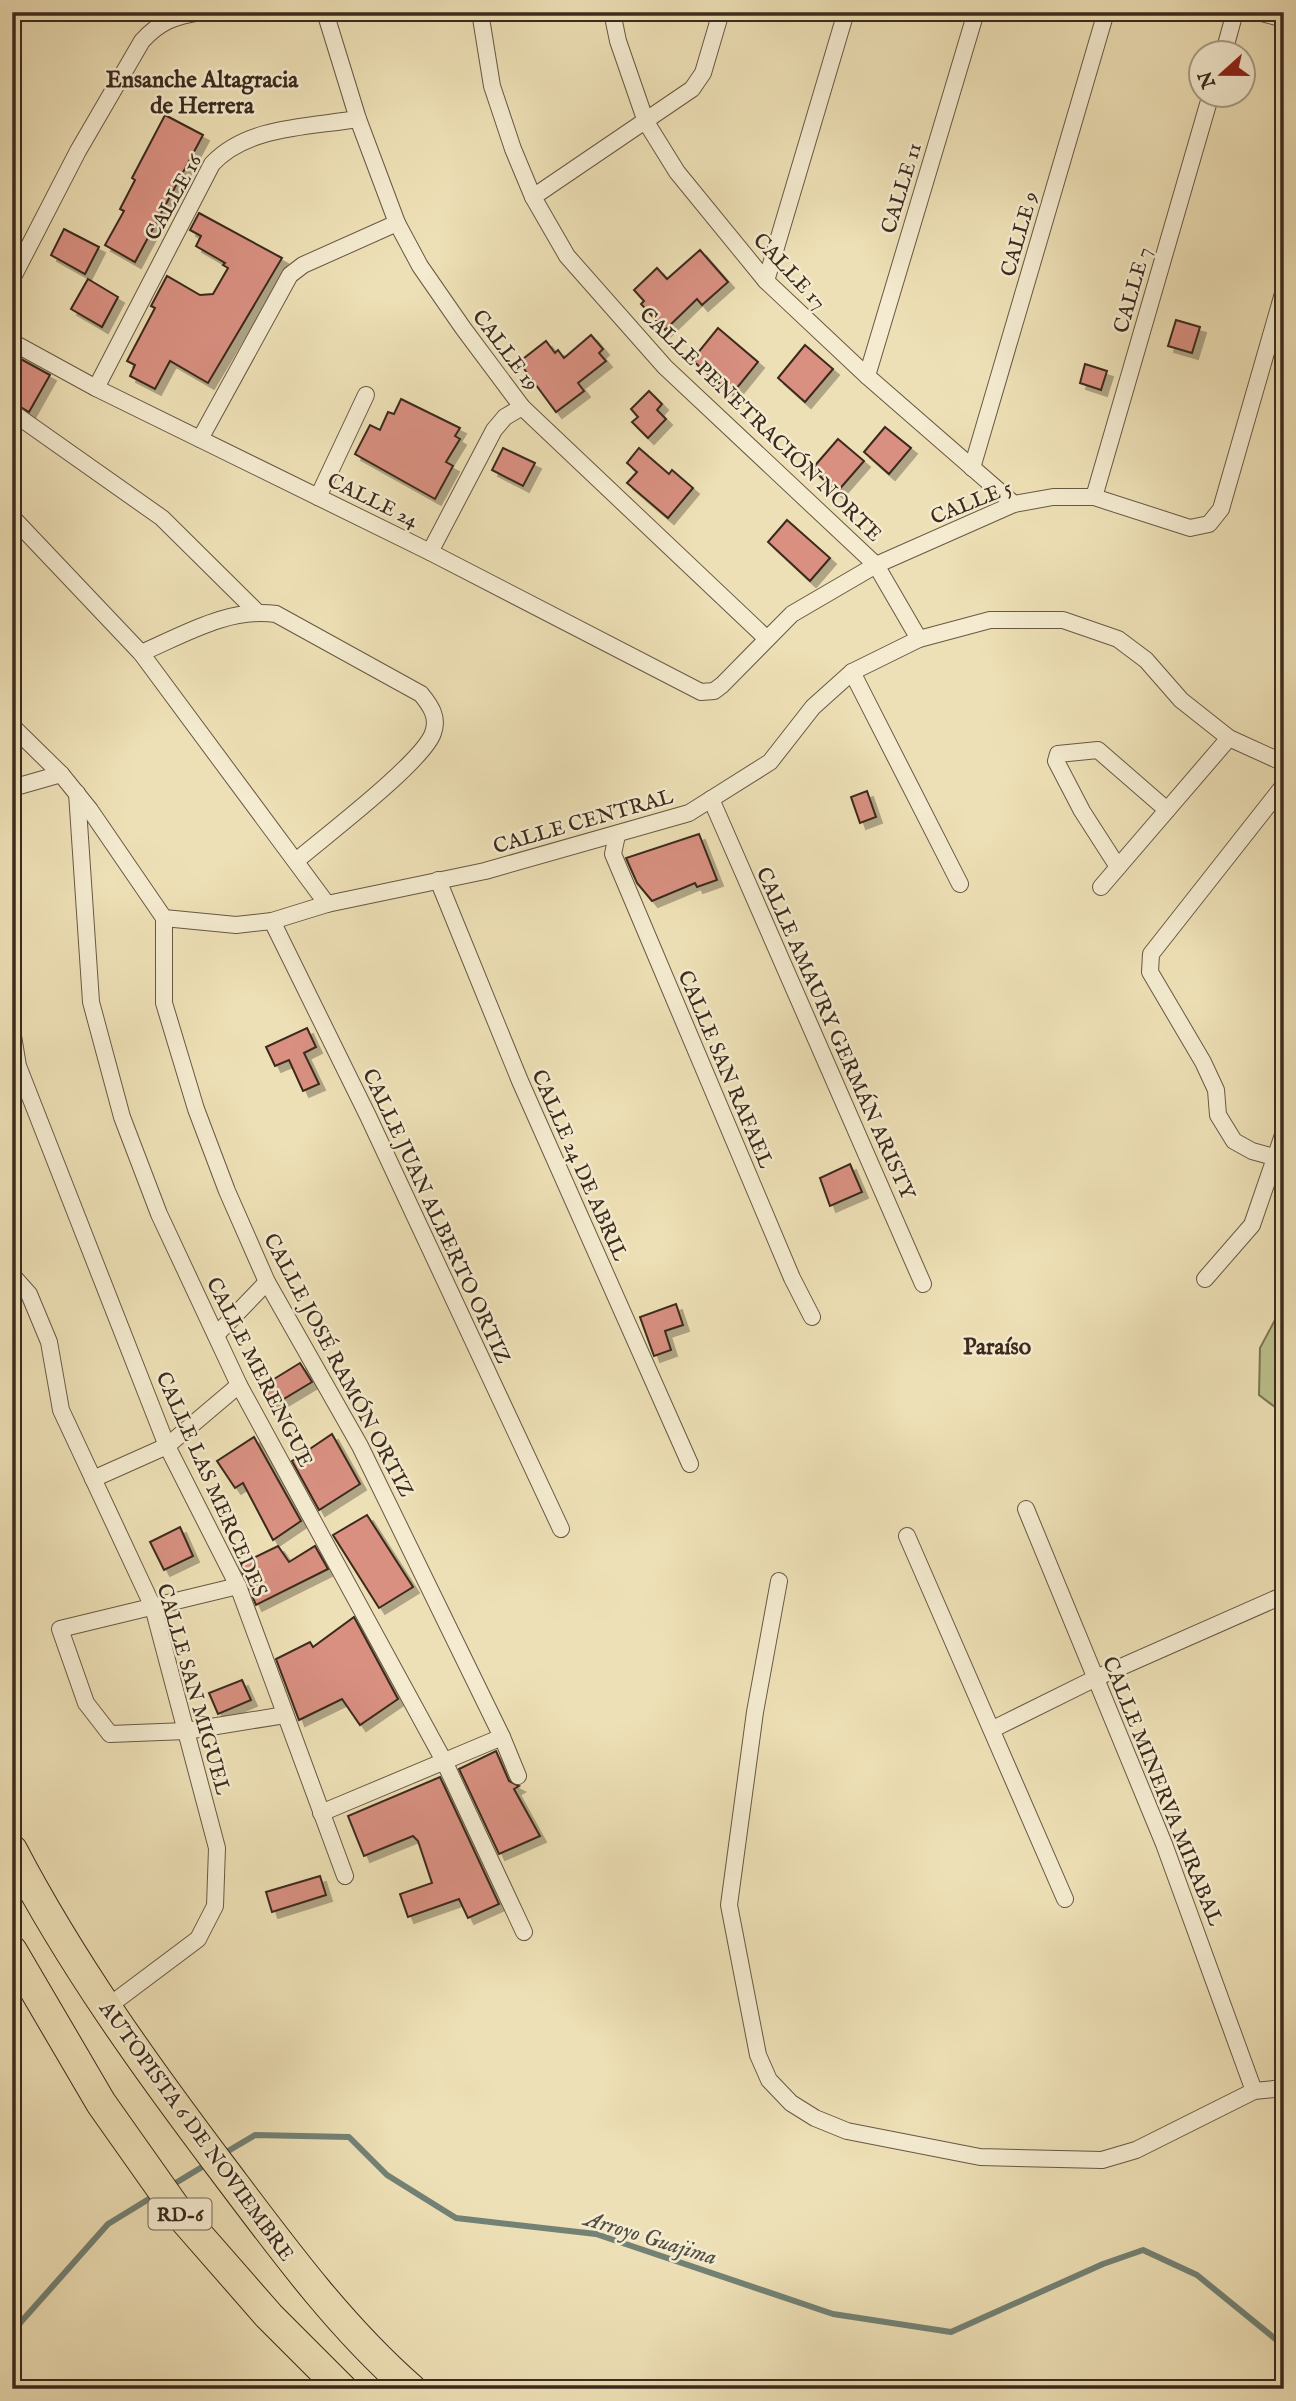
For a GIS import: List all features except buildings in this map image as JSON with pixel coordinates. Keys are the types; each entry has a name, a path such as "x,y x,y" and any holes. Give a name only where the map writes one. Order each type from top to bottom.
{"highway":[{"name":"AUTOPISTA 6 DE NOVIEMBRE","path":"12,1850 47,1916 140,2059 299,2270 389,2370 411,2389"},
{"name":"RD-6","path":"12,1951 101,2104 178,2212 270,2316 342,2389"}],"street":[{"path":"12,279 78,150 142,41 156,26 179,15 200,12"},
{"name":"CALLE 19","path":"326,12 358,118 397,223 420,266 522,407 766,638"},
{"name":"CALLE PENETRACIÓN NORTE","path":"480,12 492,86 533,197 567,256 665,367 876,565 919,639"},
{"name":"CALLE 17","path":"612,12 618,41 646,122 677,172 766,281 867,376 1014,504"},
{"path":"533,197 692,89 703,73 722,12"},
{"path":"766,281 846,12"},
{"name":"CALLE 11","path":"867,376 976,12"},
{"name":"CALLE 9","path":"972,468 1106,12"},
{"path":"1228,38 1235,12"},
{"path":"1258,12 1284,19"},
{"name":"CALLE 7","path":"1094,497 1207,108"},
{"name":"CALLE 16","path":"96,388 212,163 226,148 247,137 358,118"},
{"path":"200,439 290,275 303,265 397,223"},
{"name":"CALLE 5","path":"714,691 792,614 876,565 1014,504 1053,497 1094,497 1190,528 1209,524 1221,509 1284,290"},
{"name":"CALLE 24","path":"12,342 96,388 430,552 685,685 701,692 714,691"},
{"path":"317,497 366,395"},
{"path":"430,552 494,430 505,417 522,407"},
{"path":"16,415 162,518 256,611"},
{"path":"12,517 141,653 327,904"},
{"path":"141,653 217,620 256,611 276,614 421,694 431,707 435,719 433,734 409,764 296,861"},
{"name":"CALLE CENTRAL","path":"164,918 236,925 272,921 327,904 438,880 617,835 689,813 770,762 813,707 852,673 919,639 990,620 1063,620 1088,626 1118,639 1146,660 1181,700 1229,737 1284,763"},
{"path":"852,673 960,884"},
{"path":"12,726 77,793 164,918"},
{"path":"1101,887 1229,737"},
{"path":"1118,867 1082,811 1056,761 1058,754 1098,750 1167,810"},
{"path":"12,788 61,774"},
{"path":"1274,1157 1252,1151 1234,1141 1219,1115 1216,1090 1203,1062 1150,972 1151,954 1284,785"},
{"name":"CALLE MERENGUE","path":"77,793 91,1002 122,1117 159,1214 239,1385 443,1761 524,1932"},
{"name":"CALLE AMAURY GERMÁN ARISTY","path":"711,799 923,1284"},
{"name":"CALLE SAN RAFAEL","path":"617,835 613,854 782,1255 812,1317"},
{"name":"CALLE 24 DE ABRIL","path":"438,880 520,1081 690,1464"},
{"name":"CALLE JOSÉ RAMÓN ORTIZ","path":"164,918 164,1003 196,1109 267,1282 360,1446 519,1776"},
{"name":"CALLE JUAN ALBERTO ORTIZ","path":"272,921 368,1116 561,1530"},
{"name":"CALLE LAS MERCEDES","path":"12,1030 15,1067 167,1446 238,1586 345,1877"},
{"path":"1205,1279 1252,1226 1284,1132"},
{"name":"CALLE SAN MIGUEL","path":"12,1275 29,1294 49,1342 61,1410 153,1607 216,1847 215,1906 198,1939 106,2008"},
{"path":"216,1335 267,1282"},
{"path":"93,1479 167,1446 239,1385"},
{"name":"CALLE MINERVA MIRABAL","path":"1026,1510 1164,1844 1254,2091"},
{"path":"906,1536 993,1729 1065,1899"},
{"path":"779,1581 755,1712 729,1905 758,2055 769,2080 791,2103 815,2118 848,2131 980,2157 1102,2160 1119,2157 1254,2091 1284,2088"},
{"path":"238,1586 60,1629 86,1703 110,1734 187,1731 285,1715"},
{"path":"993,1729 1096,1678 1284,1595"},
{"path":"321,1813 502,1737"}],"green space":[{"path":"1284,1303 1284,1414 1259,1395 1260,1348"}],"waterway":[{"name":"Arroyo Guajima","path":"223,2154 255,2135 349,2137 387,2175 456,2218 596,2234 833,2314 951,2332 1103,2264 1143,2250 1197,2275 1284,2346"},
{"name":"Arroyo Guajima","path":"169,2187 207,2164"},
{"name":"Arroyo Guajima","path":"12,2332 108,2224 157,2194"}],"district":[{"name":"Ensanche Altagracia de Herrera","path":"202,92"},
{"name":"Paraíso","path":"997,1346"}]}
